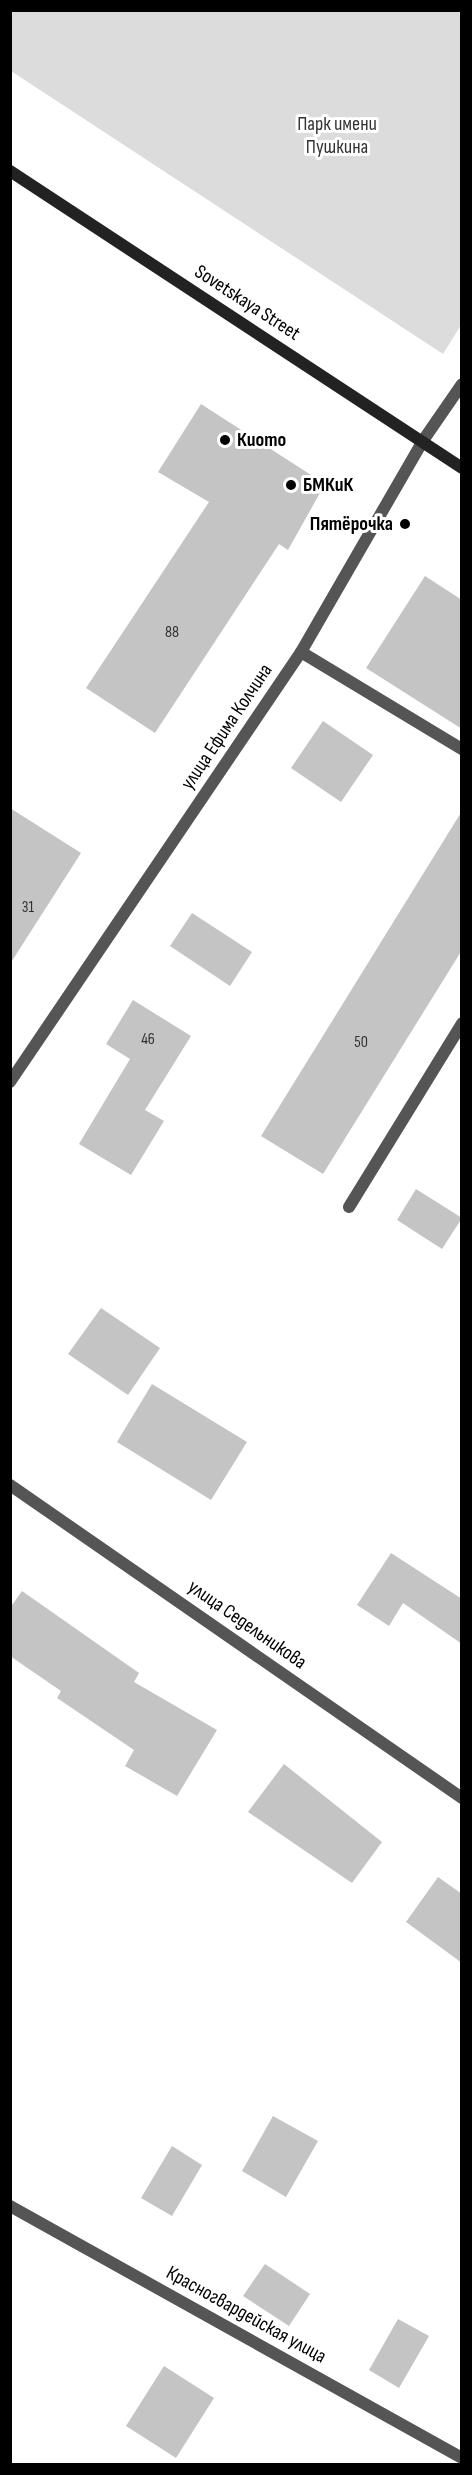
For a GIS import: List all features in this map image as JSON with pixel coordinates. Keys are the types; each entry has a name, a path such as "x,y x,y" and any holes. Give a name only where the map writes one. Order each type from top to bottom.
{"main road":[{"name":"Sovetskaya Street","path":"10,171 462,468"}],"street":[{"name":"улица Ефима Колчина","path":"10,1082 301,652 422,442 462,384"},
{"path":"301,652 462,749"},
{"path":"349,1207 462,1023"},
{"name":"улица Седельникова","path":"10,1485 462,1798"},
{"name":"Красногвардейская улица","path":"10,2206 462,2458"}],"green space":[{"name":"Парк имени Пушкина","path":"10,11 461,11 461,325 443,354 11,71"}],"building":[{"path":"201,404 325,484 288,550 279,544 155,733 86,688 209,502 158,472"},
{"path":"425,576 462,600 462,729 366,668"},
{"path":"323,721 373,755 341,802 291,768"},
{"path":"10,808 81,853 10,964"},
{"path":"462,811 462,950 323,1174 261,1136"},
{"path":"192,913 252,952 230,986 170,946"},
{"path":"133,1000 191,1036 145,1110 164,1121 131,1175 79,1144 130,1059 106,1044"},
{"path":"416,1189 462,1218 442,1249 397,1220"},
{"path":"101,1308 160,1348 128,1395 68,1354"},
{"path":"152,1384 247,1442 211,1500 117,1442"},
{"path":"391,1553 462,1599 462,1644 403,1603 389,1626 357,1605"},
{"path":"22,1591 139,1673 134,1682 217,1730 177,1796 125,1766 134,1750 57,1698 61,1691 10,1656 10,1608"},
{"path":"284,1764 382,1842 352,1883 248,1812"},
{"path":"438,1877 462,1894 462,1963 406,1922"},
{"path":"273,2116 318,2141 286,2197 242,2171"},
{"path":"172,2146 202,2165 172,2216 141,2198"},
{"path":"265,2264 310,2294 289,2326 243,2296"},
{"path":"398,2319 429,2336 399,2388 369,2370"},
{"path":"164,2366 214,2398 176,2458 126,2426"}],"place":[{"name":"Киото","path":"225,440"},
{"name":"БМКиК","path":"291,485"},
{"name":"Пятёрочка","path":"405,524"}]}
